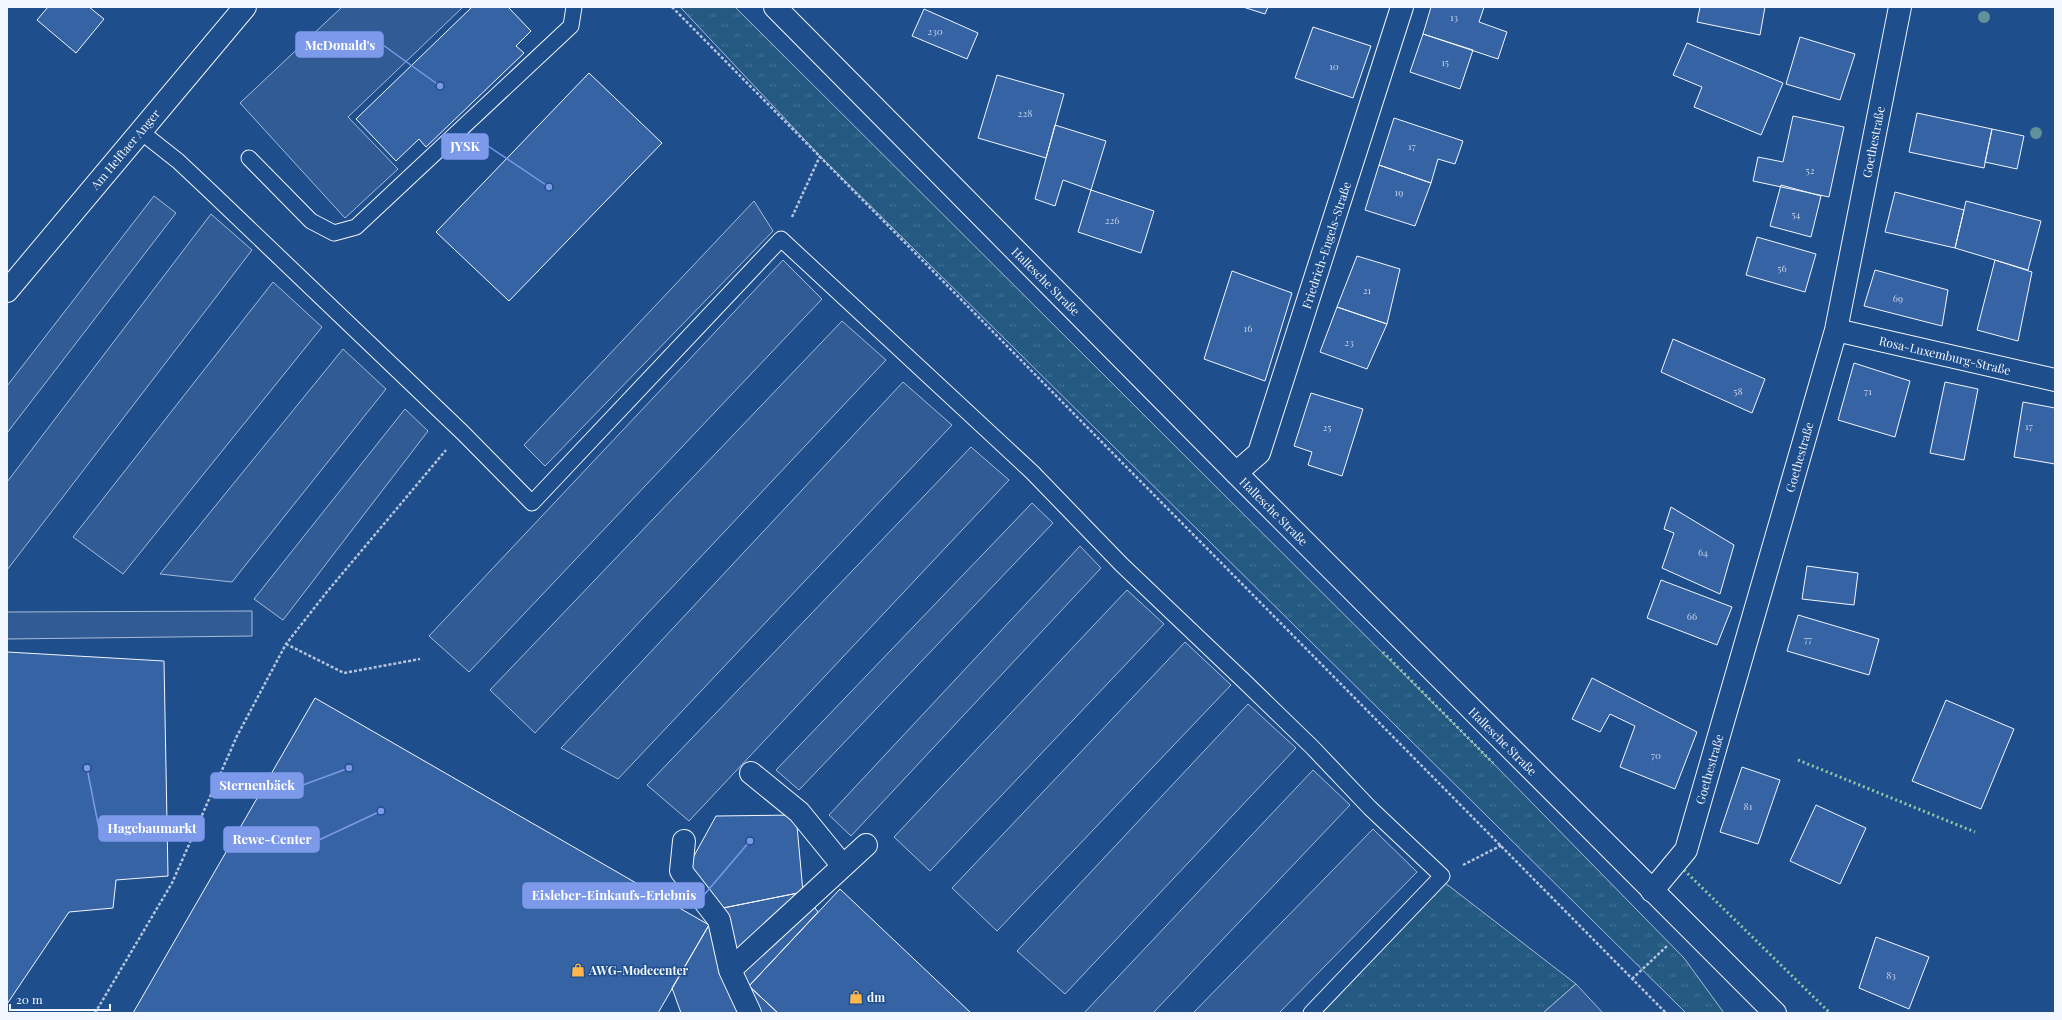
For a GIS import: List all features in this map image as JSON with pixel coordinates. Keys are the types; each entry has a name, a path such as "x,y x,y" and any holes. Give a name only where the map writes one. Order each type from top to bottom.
{"street":[{"name":"Hallesche Straße","path":"775,7 1236,473 1775,1013"},
{"name":"Friedrich-Engels-Straße","path":"1236,473 1259,453 1402,7"},
{"name":"Goethestraße","path":"1652,891 1686,850 1836,330 1900,7"},
{"name":"Am Helftaer Anger","path":"7,291 241,8"},
{"name":"Rosa-Luxemburg-Straße","path":"1836,330 2055,380"},
{"path":"751,773 799,812 843,866"},
{"path":"684,841 681,872 719,920 730,970 750,1013"},
{"path":"730,970 866,845"}],"lane":[{"path":"248,158 311,220 334,233 356,227 571,26 574,7"},
{"path":"140,131 178,161 462,432 532,503 781,239 1032,472 1122,565 1250,686 1312,747 1370,808 1442,876 1311,1013"}],"path":[{"path":"672,7 1502,845 1666,1013"},
{"path":"792,217 820,156"},
{"path":"95,1013 172,883 237,736 286,644 326,593 462,432"},
{"path":"286,644 344,673 420,659"},
{"path":"1442,876 1502,845"},
{"path":"1632,979 1688,926"}],"green space":[{"path":"680,7 735,7 1493,763 1684,958 1724,1013 1686,1013 820,156"},
{"path":"1440,879 1576,984 1543,1013 1311,1013"}],"shaded area":[{"path":"342,7 463,7 348,117 398,169 345,218 240,103"},
{"path":"154,196 176,213 7,433 7,386"},
{"path":"754,201 773,231 545,466 524,445"},
{"path":"211,214 252,250 7,570 7,482"},
{"path":"783,260 822,299 469,672 429,636"},
{"path":"273,282 322,327 123,574 73,537"},
{"path":"842,321 886,360 535,733 490,690"},
{"path":"343,349 386,389 232,582 160,574"},
{"path":"903,382 952,425 618,779 561,748"},
{"path":"405,409 428,431 283,620 254,599"},
{"path":"971,447 1009,480 689,821 647,785"},
{"path":"1032,503 1053,523 799,790 776,770"},
{"path":"1080,546 1101,568 851,836 829,815"},
{"path":"1127,590 1164,624 930,871 894,837"},
{"path":"252,611 252,636 7,639 7,612"},
{"path":"1185,642 1231,685 997,931 952,888"},
{"path":"1248,704 1296,748 1065,994 1017,951"},
{"path":"1313,770 1350,805 1153,1013 1084,1013"},
{"path":"1373,829 1417,872 1279,1013 1193,1013"},
{"path":"1576,984 1603,1013 1543,1013"}],"building":[{"path":"48,7 89,7 104,19 76,53 37,20"},
{"path":"472,7 508,7 531,31 516,46 524,53 426,147 419,139 396,161 356,119"},
{"path":"1243,7 1268,7 1265,14"},
{"path":"1431,7 1484,7 1479,22 1507,32 1498,59 1423,34"},
{"path":"1700,7 1765,7 1760,35 1697,22"},
{"path":"924,9 978,33 967,59 912,36"},
{"path":"1313,27 1371,46 1353,98 1295,78"},
{"path":"1423,34 1473,50 1460,89 1410,72"},
{"path":"1800,37 1855,54 1840,100 1786,84"},
{"path":"1687,43 1783,83 1761,135 1694,107 1702,87 1673,75"},
{"path":"589,73 662,143 509,301 436,232"},
{"path":"997,75 1064,94 1046,158 978,138"},
{"path":"1917,113 1992,129 1984,168 1909,152"},
{"path":"1793,116 1844,127 1829,197 1753,181 1758,157 1783,162"},
{"path":"1394,118 1463,141 1455,164 1438,159 1431,183 1379,165"},
{"path":"1055,125 1106,141 1091,190 1063,180 1055,206 1035,199"},
{"path":"1992,129 2024,136 2017,169 1985,162"},
{"path":"1379,165 1431,183 1415,226 1365,210"},
{"path":"1781,185 1821,196 1811,237 1770,226"},
{"path":"1091,190 1154,211 1141,253 1078,232"},
{"path":"1895,192 1964,210 1955,248 1885,232"},
{"path":"1966,201 2041,221 2028,270 1955,248"},
{"path":"1757,237 1816,254 1805,292 1746,275"},
{"path":"1357,256 1400,269 1387,324 1337,307"},
{"path":"1995,260 2032,272 2018,341 1977,330"},
{"path":"1875,270 1948,290 1942,326 1864,306"},
{"path":"1232,271 1292,293 1265,381 1204,359"},
{"path":"1337,307 1387,324 1367,369 1320,352"},
{"path":"1673,339 1765,379 1752,413 1661,372"},
{"path":"1854,363 1910,381 1895,437 1838,420"},
{"path":"1945,382 1978,389 1964,460 1930,453"},
{"path":"1311,393 1363,409 1342,476 1308,465 1312,452 1294,446"},
{"path":"2023,402 2055,408 2055,464 2014,457"},
{"path":"1671,507 1734,545 1720,594 1662,568 1674,533 1664,529"},
{"path":"1807,566 1858,573 1854,605 1802,599"},
{"path":"1661,580 1732,607 1717,645 1647,618"},
{"path":"1798,615 1879,639 1869,675 1787,651"},
{"path":"7,652 164,661 168,876 116,880 113,908 69,912 7,1004"},
{"path":"1592,678 1697,732 1675,789 1620,767 1635,726 1610,714 1600,732 1572,719"},
{"path":"315,698 709,925 658,1013 133,1013"},
{"path":"1946,700 2014,729 1981,809 1912,781"},
{"path":"1742,767 1780,780 1758,844 1720,832"},
{"path":"1816,805 1866,828 1840,884 1790,861"},
{"path":"796,815 803,892 723,908 689,865 716,816"},
{"path":"840,889 971,1013 778,1013 749,986"},
{"path":"803,892 818,912 749,986 778,1013 681,1013 672,988 709,925 713,896 723,908"},
{"path":"1876,937 1929,957 1909,1009 1859,988"}],"hedge":[{"path":"1383,652 1493,763"},
{"path":"1798,760 1975,832"},
{"path":"1684,870 1830,1013"}],"place":[{"name":"McDonald's","path":"440,86"},
{"name":"JYSK","path":"549,187"},
{"name":"Hagebaumarkt","path":"87,768"},
{"name":"Sternenbäck","path":"349,768"},
{"name":"Rewe-Center","path":"381,811"},
{"name":"Eisleber-Einkaufs-Erlebnis","path":"750,841"},
{"name":"AWG-Modecenter","path":"578,970"},
{"name":"dm","path":"856,997"}]}
